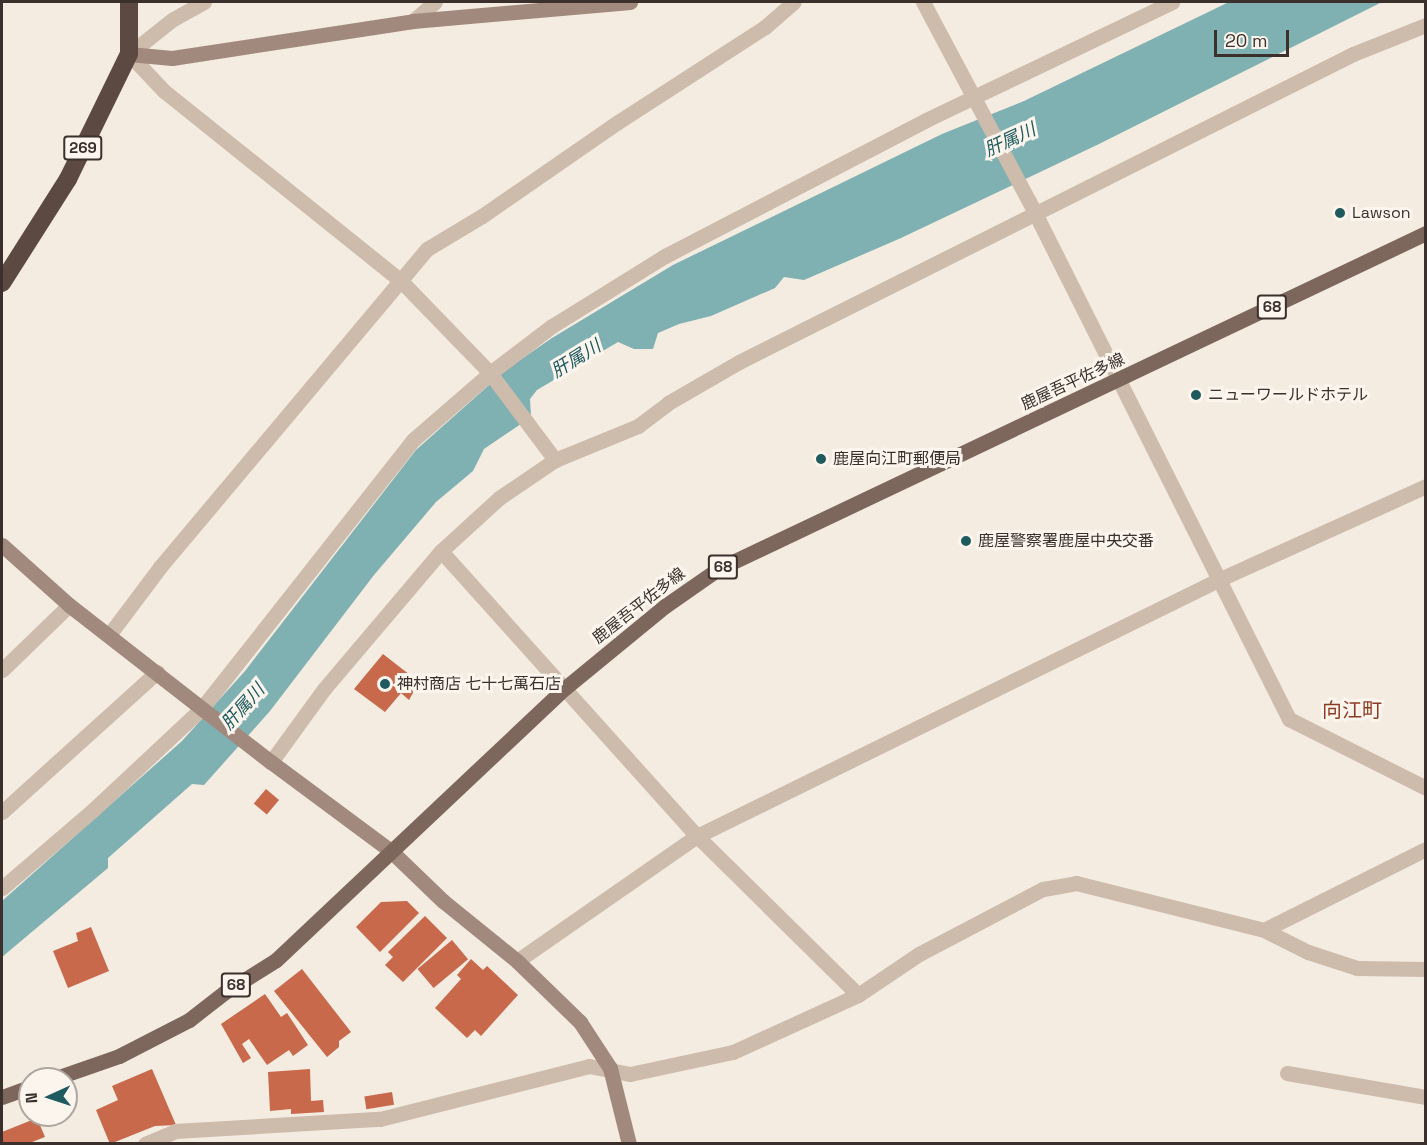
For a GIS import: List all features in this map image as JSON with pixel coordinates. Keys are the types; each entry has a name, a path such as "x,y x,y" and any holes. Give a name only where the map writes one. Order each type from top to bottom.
{"highway":[{"name":"269","path":"2,283 68,179 129,54 129,2"}],"main road":[{"name":"鹿屋吾平佐多線","path":"78,1070 119,1056 189,1020 225,992 276,960 565,688 665,606 718,569 1119,381 1425,233"},
{"path":"2,1097 18,1091"}],"street":[{"path":"129,54 173,19 204,2"},
{"path":"413,21 435,2"},
{"path":"129,54 172,58 413,21 630,2"},
{"path":"109,634 160,567 427,249 482,216 618,122 765,27 794,2"},
{"path":"923,2 1032,207 1289,719 1425,788"},
{"path":"2,888 93,810 202,708 413,440 493,378 552,326 665,256 1172,2"},
{"path":"271,762 324,689 441,551 499,498 555,460 638,426 668,403 739,362 1032,207 1353,54 1425,25"},
{"path":"129,54 164,91 399,280 493,378 555,460"},
{"path":"517,961 697,836 1218,580 1425,486"},
{"path":"2,545 69,605 271,762 393,852 443,901 517,961 580,1022 610,1068 629,1143"},
{"path":"441,551 697,836 858,995"},
{"path":"2,670 69,605"},
{"path":"2,812 157,672"},
{"path":"1264,930 1425,849"},
{"path":"145,1143 175,1131 380,1119 589,1066 610,1068 630,1074 733,1052 858,995 919,954 1043,889 1076,883 1264,930 1308,952 1357,968 1425,969"},
{"path":"1287,1073 1425,1097"}],"water":[{"name":"肝属川","path":"1229,2 1382,2 1099,144 901,238 804,280 784,277 775,288 711,316 679,324 658,333 653,349 634,349 618,342 537,390 530,399 531,417 484,449 473,471 436,502 374,575 270,711 204,785 192,784 108,858 108,868 2,957 2,901 182,741 245,671 416,450 507,369 552,338 673,265 942,134 1024,101"}],"building":[{"path":"383,654 419,682 409,700 401,693 385,712 354,689"},
{"path":"266,789 279,800 267,814 254,804"},
{"path":"407,901 419,913 380,952 356,927 381,902"},
{"path":"425,916 447,938 403,982 385,965 393,957 388,952"},
{"path":"91,927 109,971 68,988 53,951 78,941 76,933"},
{"path":"452,940 468,959 434,988 418,969"},
{"path":"471,959 483,970 487,966 518,995 481,1036 475,1030 467,1038 435,1008 461,979 457,975"},
{"path":"302,969 351,1032 339,1041 339,1047 327,1057 274,991"},
{"path":"265,994 281,1017 287,1013 308,1045 293,1056 289,1050 267,1065 249,1039 242,1044 251,1058 243,1063 221,1024"},
{"path":"152,1069 176,1125 155,1126 110,1144 96,1110 118,1100 112,1086"},
{"path":"310,1069 311,1101 323,1100 324,1112 291,1114 291,1109 270,1111 268,1072"},
{"path":"392,1092 394,1105 366,1109 364,1096"},
{"path":"18,1126 41,1127 45,1137 27,1144 2,1144 2,1132"}],"place":[{"name":"Lawson","path":"1340,213"},
{"name":"ニューワールドホテル","path":"1196,395"},
{"name":"鹿屋向江町郵便局","path":"821,459"},
{"name":"鹿屋警察署鹿屋中央交番","path":"966,541"},
{"name":"神村商店 七十七萬石店","path":"385,684"}],"district":[{"name":"向江町","path":"1352,710"}]}
